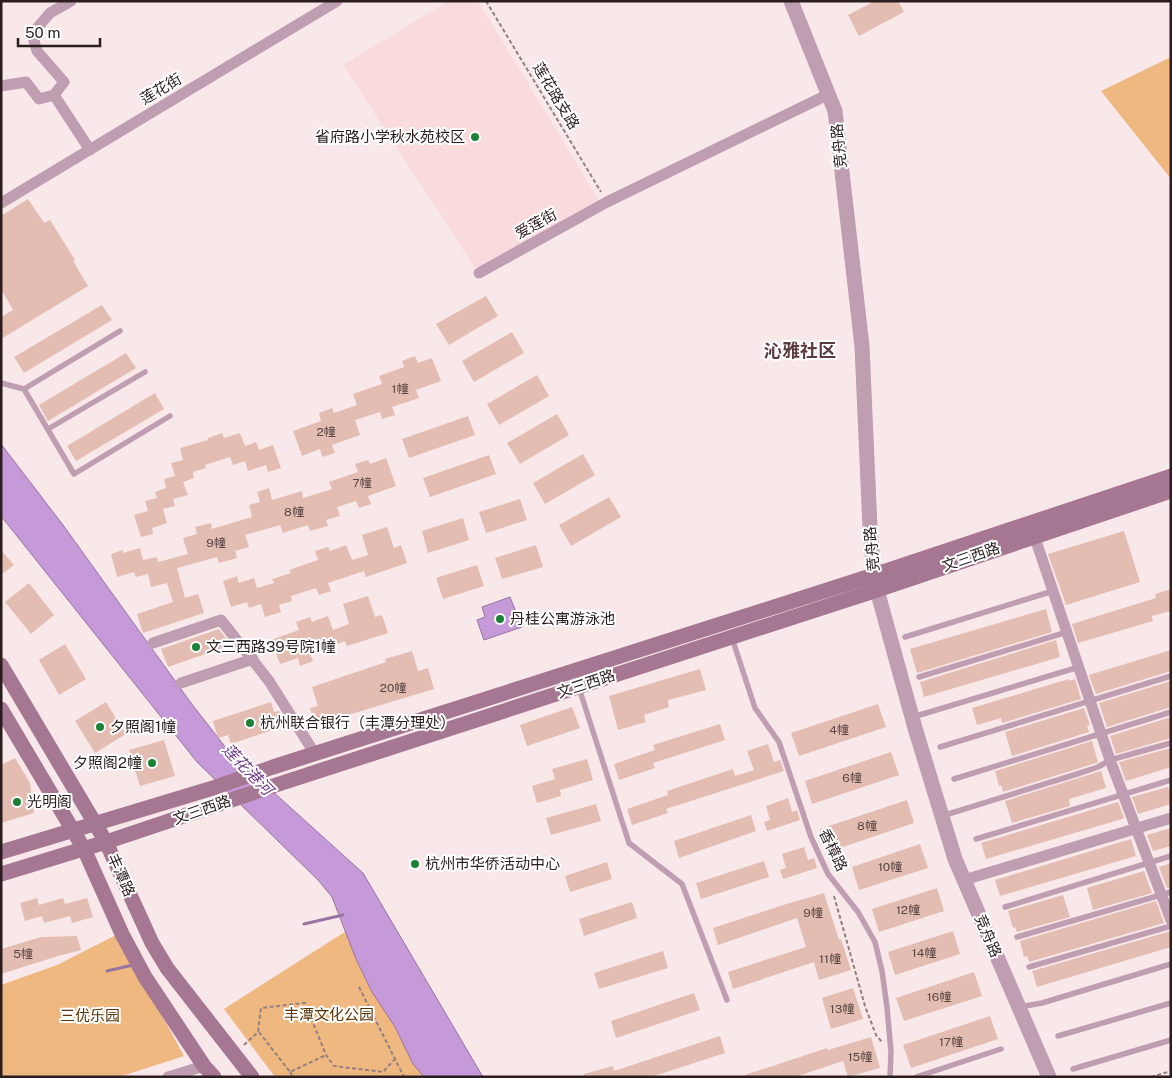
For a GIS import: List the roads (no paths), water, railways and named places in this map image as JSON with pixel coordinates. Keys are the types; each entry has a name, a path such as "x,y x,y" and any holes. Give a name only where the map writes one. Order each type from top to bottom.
{"main road":[{"name":"文三西路","path":"1,874 106,842 282,782 731,637 875,582 1171,476"},
{"name":"文三西路","path":"1,852 875,582 1034,536 1171,491"},
{"name":"丰潭路","path":"1,665 106,842 152,943 167,968 252,1077"},
{"name":"丰潭路","path":"1,709 84,849 145,977 209,1071"}],"street":[{"path":"3,87 26,82 39,99 54,94 64,82 37,51 32,34 50,13 71,1"},
{"name":"莲花街","path":"1,203 337,1"},
{"name":"竞舟路","path":"791,1 835,111 862,346 875,582 912,718 955,859 1049,1077"},
{"path":"54,94 90,150"},
{"name":"爱莲街","path":"479,273 607,202 828,94"},
{"path":"1034,536 1110,760 1149,863 1166,893 1171,920"},
{"path":"153,642 221,620 269,681 315,754"},
{"path":"182,683 252,659"},
{"path":"964,880 1171,818"},
{"path":"168,1077 209,1071"}],"lane":[{"path":"24,389 120,331"},
{"path":"48,429 146,372"},
{"path":"1,382 24,389 74,474 170,416"},
{"path":"905,637 1053,591"},
{"path":"919,677 1067,632"},
{"name":"香樟路","path":"731,637 755,708 779,742 811,837 828,874 858,912 875,942 882,971 891,1052 890,1077"},
{"path":"912,718 1079,667"},
{"path":"940,747 1171,676"},
{"path":"578,686 629,842 682,884 727,1000"},
{"path":"954,779 1171,712"},
{"path":"942,816 1077,774 1098,767 1110,760 1171,743"},
{"path":"976,839 1171,780"},
{"path":"1005,907 1171,856"},
{"path":"1017,937 1166,893"},
{"path":"1029,967 1171,926"},
{"path":"1019,1007 1042,1003 1171,964"},
{"path":"1058,1036 1171,1003"},
{"path":"1073,1069 1171,1040"},
{"path":"916,1077 1001,1050"}],"waterway":[{"path":"304,924 343,915"},
{"path":"107,971 133,965"}],"place":[{"name":"省府路小学秋水苑校区","path":"475,137"},
{"name":"丹桂公寓游泳池","path":"500,619"},
{"name":"文三西路39号院1幢","path":"196,647"},
{"name":"杭州联合银行（丰潭分理处）","path":"250,723"},
{"name":"夕照阁1幢","path":"100,727"},
{"name":"夕照阁2幢","path":"152,763"},
{"name":"光明阁","path":"17,802"},
{"name":"杭州市华侨活动中心","path":"415,864"}],"district":[{"name":"沁雅社区","path":"800,351"}],"water label":[{"name":"莲花港河","path":"248,769"}],"park label":[{"name":"丰潭文化公园","path":"329,1015"},
{"name":"三优乐园","path":"90,1016"}]}
